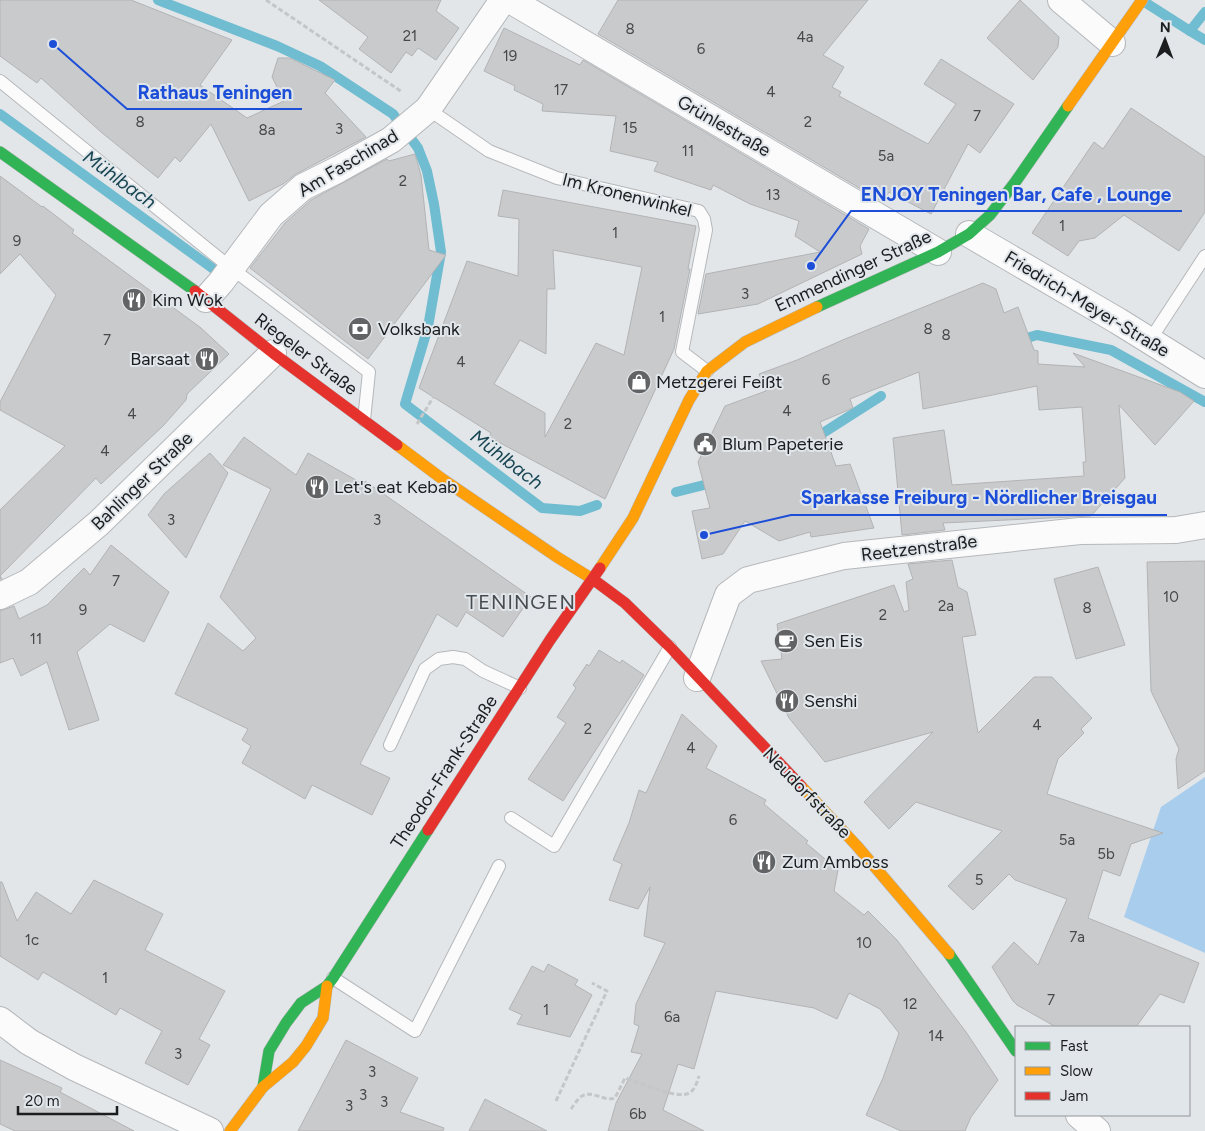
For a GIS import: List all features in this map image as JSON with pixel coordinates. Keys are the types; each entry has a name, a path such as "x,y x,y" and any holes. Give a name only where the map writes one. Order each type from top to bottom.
{"main road":[{"name":"Emmendinger Straße","path":"594,579 633,518 677,425 707,371 725,356 762,333 938,252 969,234 990,215 1011,188 1142,0"},
{"name":"Riegeler Straße","path":"0,152 206,299 273,353 441,478 557,557 594,579"},
{"name":"Neudorfstraße","path":"594,579 625,603 670,647 803,790 830,816 943,946 1015,1050"},
{"name":"Theodor-Frank-Straße","path":"263,1087 269,1051 286,1023 301,1003 330,982 565,618 594,579"},
{"name":"Theodor-Frank-Straße","path":"230,1131 263,1087 293,1062 306,1046 323,1018 330,982"}],"street":[{"name":"Am Faschinad","path":"206,299 271,215 303,187 391,140 422,114 503,0"},
{"name":"Grünlestraße","path":"510,0 938,252"},
{"path":"1061,0 1112,43"},
{"name":"Friedrich-Meyer-Straße","path":"969,234 1150,340 1205,375"},
{"name":"Bahlinger Straße","path":"0,596 29,582 99,523 273,353"},
{"name":"Reetzenstraße","path":"697,678 728,595 748,580 844,556 1080,531 1176,530 1205,525"},
{"path":"0,1020 28,1042 74,1067 210,1131"},
{"path":"1080,1116 1097,1131"}],"lane":[{"path":"0,81 231,268 369,372 364,420"},
{"name":"Im Kronenwinkel","path":"422,114 489,151 557,178 699,211 704,219 706,230 682,352 707,371"},
{"path":"1150,340 1205,256"},
{"path":"511,818 554,846 670,647"},
{"path":"390,745 425,669 439,659 452,657 464,659 483,671 520,688"},
{"path":"330,982 415,1031 499,866"}],"path":[{"path":"266,0 422,114"},
{"path":"414,429 434,396"},
{"path":"556,1101 608,991 592,983"},
{"path":"572,1109 582,1096 588,1094 610,1100 615,1098 625,1078 674,1094 684,1095 695,1087 699,1076"}],"shaded area":[{"path":"1205,777 1205,953 1124,917 1161,807"}],"building":[{"path":"0,0 131,0 232,40 200,85 247,118 284,101 272,77 278,58 290,58 335,80 325,93 366,137 249,201 211,124 180,162 175,157 158,178 101,132 41,78 37,83 0,56"},
{"path":"319,0 441,0 436,11 459,28 436,60 418,48 412,56 406,52 391,73 359,49 368,37"},
{"path":"618,0 868,0 823,55 844,67 832,87 841,92 839,96 928,144 956,104 924,84 941,59 1014,104 980,153 968,144 931,214 889,192 883,202 598,34"},
{"path":"1020,0 1059,37 1058,47 1033,80 987,38"},
{"path":"504,28 580,65 583,60 869,229 860,246 862,254 758,304 698,314 706,274 820,252 795,236 799,221 750,204 713,185 711,190 654,171 658,162 610,151 616,116 542,111 543,104 514,90 515,86 484,71"},
{"path":"1131,108 1205,157 1205,212 1179,251 1124,215 1095,238 1079,241 1068,256 1032,233 1094,142 1103,149"},
{"path":"415,154 421,175 429,250 446,255 368,359 250,268 285,223 311,200 387,159 389,161"},
{"path":"0,176 74,230 72,233 201,328 229,354 187,394 186,400 163,426 101,484 96,478 0,576 0,510 65,446 0,410 0,402 56,295 20,254 0,274"},
{"path":"503,190 696,226 688,269 690,269 674,349 605,499 489,437 491,433 419,388 467,261 518,276 519,219 498,216","holes":["553,250 642,267 624,355 596,343 545,437 545,413 494,384 520,340 546,354 547,289 555,289"]},
{"path":"983,283 996,289 1004,313 1018,307 1034,350 1038,351 1038,364 1085,367 1073,353 1180,392 1194,401 1155,445 1119,405 1125,478 1091,516 943,523 945,530 902,535 893,438 944,430 952,485 1084,476 1083,462 1086,462 1082,407 1039,410 1037,386 923,409 919,372 850,399 853,408 820,422 836,466 850,464 874,528 811,537 810,532 779,541 745,521 723,554 702,559 692,511 710,508 698,462 725,406 766,391 759,374"},
{"path":"244,437 296,475 308,453 363,484 365,481 531,597 503,637 466,612 457,627 437,614 360,764 390,778 372,815 312,785 305,799 242,763 251,746 242,740 248,729 175,694 208,623 243,651 256,638 220,597 271,489 223,465"},
{"path":"210,453 228,473 186,558 148,515 164,494"},
{"path":"111,545 169,592 144,642 110,624 77,652 99,720 69,730 47,662 21,676 13,658 0,663 0,611 14,606 19,619 47,605 84,568 90,575"},
{"path":"952,560 958,587 967,592 976,635 962,637 978,733 1034,677 1052,677 1092,718 1081,729 1084,733 1058,759 1047,794 1163,833 1131,844 1120,876 1103,870 1088,918 1199,963 1184,1003 1160,994 1137,1026 1054,1026 1017,1005 992,967 1014,942 1038,965 1067,899 1015,880 1009,874 973,910 948,886 1002,831 916,802 889,829 864,802 933,732 825,762 789,718 761,661 782,659 777,624 894,585 904,612 909,610 906,582 913,579 908,564"},
{"path":"1205,561 1205,771 1178,789 1176,759 1179,749 1151,691 1147,562"},
{"path":"1098,567 1125,645 1076,659 1054,579"},
{"path":"599,650 620,663 622,660 644,675 563,801 528,779 566,723 557,717 576,688 573,685 587,664 589,666"},
{"path":"682,714 717,746 706,768 766,800 764,804 808,841 806,843 838,870 834,891 864,915 868,911 897,940 966,1032 998,1080 971,1117 965,1131 901,1131 866,1115 883,1078 899,1033 880,1009 849,993 837,1019 814,1008 716,991 694,1069 678,1064 663,1110 704,1131 608,1131 616,1103 642,1054 631,1052 639,1026 634,1024 636,1004 665,943 644,936 650,887 638,909 609,900 622,864 613,860 629,823 639,790 646,793"},
{"path":"94,880 163,914 145,950 225,991 199,1039 210,1045 188,1085 145,1063 162,1031 120,1008 116,1015 43,972 38,980 0,956 0,882 2,882 17,921 36,892 71,914"},
{"path":"548,964 578,980 575,985 592,995 570,1037 517,1024 522,1015 509,1009 532,966 544,972"},
{"path":"346,1040 418,1078 400,1112 444,1128 443,1131 298,1131"},
{"path":"0,1060 62,1088 60,1092 134,1131 15,1131 0,1124"},
{"path":"485,1099 547,1131 469,1131"}],"waterway":[{"path":"158,0 277,46 320,66 393,114 418,148 427,171 441,252 428,327 405,404 542,508 580,511 597,505"},
{"path":"1143,1 1190,31 1205,12"},
{"path":"1190,31 1205,40"},
{"name":"Mühlbach","path":"0,114 219,273"},
{"name":"Mühlbach","path":"1017,341 1037,335 1111,350 1205,402"},
{"name":"Mühlbach","path":"812,440 881,396"},
{"name":"Mühlbach","path":"676,492 704,485"}],"traffic: fast":[{"path":"817,307 938,252 969,234 990,215 1068,106"},
{"path":"0,152 195,291"},
{"path":"263,1087 269,1051 286,1023 301,1003 327,986 333,978 428,830"},
{"path":"949,954 1015,1050"}],"traffic: slow":[{"path":"1068,106 1142,0"},
{"path":"600,568 633,518 689,400 707,371 745,342 817,307"},
{"path":"397,445 441,478 594,580"},
{"path":"801,786 857,846 949,954"},
{"path":"230,1131 263,1087 293,1062 306,1046 323,1018 327,986"}],"traffic: jam":[{"path":"195,291 273,353 397,445"},
{"path":"428,830 550,640 600,568"},
{"path":"594,580 625,603 670,647 801,786"}],"place":[{"name":"Rathaus Teningen","path":"53,44"},
{"name":"ENJOY Teningen Bar, Cafe , Lounge","path":"811,266"},
{"name":"Kim Wok","path":"134,300"},
{"name":"Volksbank","path":"360,329"},
{"name":"Barsaat","path":"207,359"},
{"name":"Metzgerei Feißt","path":"639,382"},
{"name":"Blum Papeterie","path":"705,444"},
{"name":"Let's eat Kebab","path":"317,487"},
{"name":"Sparkasse Freiburg - Nördlicher Breisgau","path":"704,535"},
{"name":"Sen Eis","path":"786,641"},
{"name":"Senshi","path":"787,701"},
{"name":"Zum Amboss","path":"764,862"}],"district":[{"name":"TENINGEN","path":"521,602"}]}
